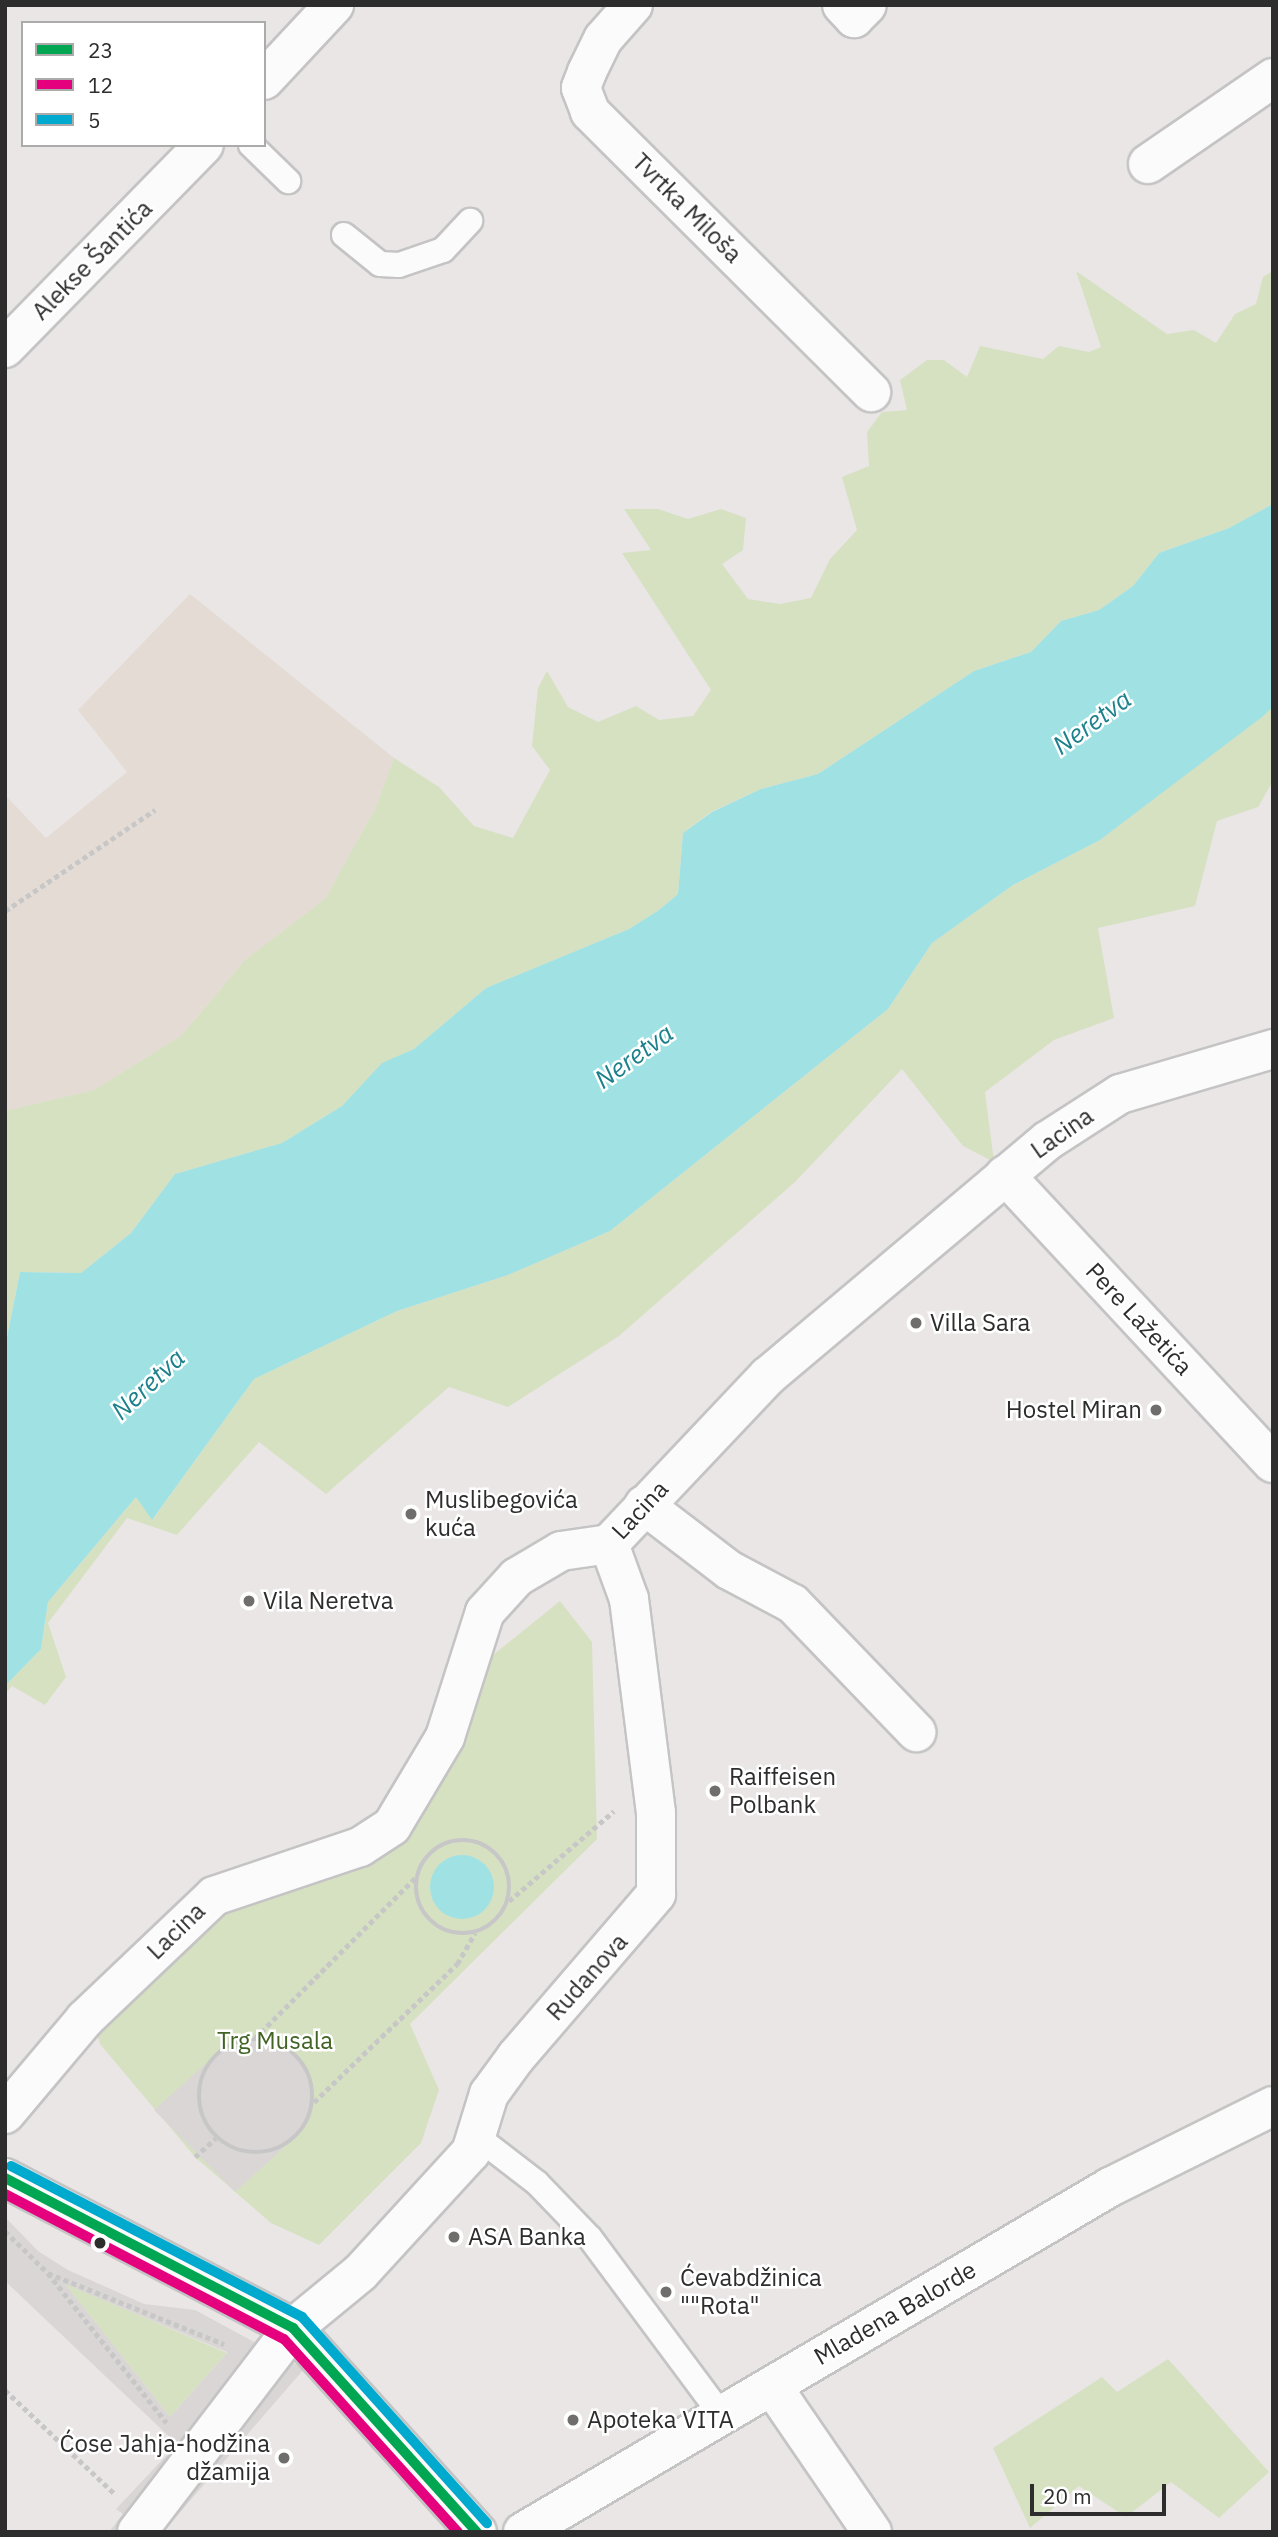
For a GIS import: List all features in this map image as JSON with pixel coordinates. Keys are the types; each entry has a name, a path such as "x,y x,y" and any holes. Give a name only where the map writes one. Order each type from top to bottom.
{"street":[{"path":"266,78 334,5"},
{"name":"Tvrtka Miloša","path":"633,5 603,39 587,72 581,88 590,112 871,392"},
{"path":"842,5 855,18 867,5"},
{"path":"1148,164 1273,78"},
{"name":"Alekse Šantića","path":"5,348 192,159"},
{"name":"Lacina","path":"5,2114 85,2019 214,1896 360,1847 392,1826 445,1737 485,1612 517,1577 561,1551 609,1544 768,1376 1005,1175 1120,1094 1273,1049"},
{"name":"Pere Lažetića","path":"1005,1175 1273,1463"},
{"path":"644,1504 729,1570 793,1604 916,1732"},
{"name":"Rudanova","path":"140,2527 293,2328 360,2273 471,2152 489,2094 516,2057 656,1894 652,1779 627,1590 609,1544"},
{"name":"Mladena Balorde","path":"523,2532 720,2413 772,2386 1110,2187 1273,2106"},
{"path":"5,2178 293,2328 477,2532"},
{"path":"772,2386 872,2532"}],"lane":[{"path":"253,147 288,181"},
{"path":"344,235 380,264 399,265 443,250 470,221"},
{"path":"476,2136 537,2183 590,2238 720,2413"}],"path":[{"path":"5,911 155,810"},
{"path":"508,1902 508,1872 478,1842 436,1848 417,1875 254,2039 219,2052 199,2085 201,2114 216,2138 249,2154 275,2150 298,2135 313,2103 457,1964 475,1933 496,1920 508,1902 652,1779"},
{"path":"417,1875 416,1891 430,1920 443,1930 475,1933"},
{"path":"254,2039 274,2042 304,2065 313,2103"},
{"path":"195,2157 216,2138"},
{"path":"5,2231 48,2273 170,2427 179,2417"},
{"path":"48,2273 238,2349"},
{"path":"5,2390 140,2527"}],"shaded area":[{"path":"190,594 394,758 376,807 325,899 246,959 181,1036 94,1090 5,1111 5,795 46,838 127,772 78,710"},
{"name":"Trg Musala","path":"254,2039 291,2051 304,2065 313,2103 298,2135 235,2192 154,2110 219,2052"},
{"path":"5,2217 38,2251 68,2270 144,2304 195,2310 304,2369 163,2532 109,2532 123,2514 116,2509 177,2444 5,2281","holes":["65,2284 227,2352 170,2417"]}],"green space":[{"path":"1076,271 1167,334 1194,330 1216,343 1235,314 1256,304 1263,277 1273,271 1273,504 1229,528 1159,553 1133,586 1099,610 1061,621 1031,652 974,671 818,774 761,789 711,812 683,833 678,894 659,910 629,929 486,988 414,1049 382,1064 342,1106 282,1143 175,1174 131,1233 81,1273 20,1272 5,1347 5,1111 94,1090 181,1036 246,959 325,899 376,807 394,758 439,787 474,826 513,838 550,770 532,746 538,688 547,671 568,707 598,722 636,706 659,720 693,716 711,690 622,553 651,550 624,509 658,509 688,519 721,509 746,518 743,550 722,564 748,599 780,604 811,598 830,559 857,530 842,477 869,466 867,432 882,412 907,410 900,380 927,360 944,360 967,377 980,346 1043,359 1059,346 1089,352 1101,347"},
{"path":"1273,707 1273,781 1258,807 1217,821 1195,906 1098,928 1114,1018 1054,1040 985,1092 994,1162 963,1146 902,1069 795,1182 619,1336 508,1407 449,1387 326,1494 259,1442 177,1535 127,1518 48,1623 66,1677 45,1705 12,1686 5,1694 5,1686 41,1649 48,1602 136,1497 153,1519 254,1379 397,1311 508,1275 610,1231 888,1009 932,943 1013,885 1100,840"},
{"name":"Trg Musala","path":"560,1601 592,1642 597,1839 410,2024 439,2090 421,2143 319,2245 271,2223 195,2157 100,2044 95,2027 203,1921 400,1840 458,1754 467,1676"},
{"path":"64,2283 227,2353 170,2417"},
{"path":"1168,2359 1269,2472 1219,2518 1171,2482 1126,2517 1079,2486 1030,2528 993,2448 1102,2377 1117,2392"}],"water":[{"name":"Neretva","path":"1273,504 1273,707 1100,840 1013,885 932,943 888,1009 610,1231 508,1275 397,1311 254,1379 152,1520 136,1497 48,1602 41,1649 5,1686 5,1347 20,1272 81,1273 131,1233 175,1174 282,1143 342,1106 382,1063 414,1049 486,988 629,929 659,910 678,894 683,833 712,812 761,789 818,774 974,671 1031,652 1061,621 1099,610 1133,586 1159,553 1229,528"},
{"path":"456,1855 468,1855 485,1864 492,1875 492,1899 485,1910 468,1919 456,1919 444,1914 435,1905 430,1893 430,1881 435,1869 444,1860"}],"transit line":[{"name":"5","path":"11,2166 302,2317 487,2523"},
{"name":"23","path":"5,2178 293,2328 477,2532"},
{"name":"12","path":"5,2194 284,2339 458,2532"}],"place":[{"name":"Villa Sara","path":"916,1323"},
{"name":"Hostel Miran","path":"1156,1410"},
{"name":"Muslibegovića kuća","path":"411,1514"},
{"name":"Vila Neretva","path":"249,1601"},
{"name":"Raiffeisen Polbank","path":"715,1791"},
{"name":"ASA Banka","path":"454,2237"},
{"name":"Ćevabdžinica \"\"Rota\"","path":"666,2292"},
{"name":"Apoteka VITA","path":"573,2420"},
{"name":"Ćose Jahja-hodžina džamija","path":"284,2458"}]}
